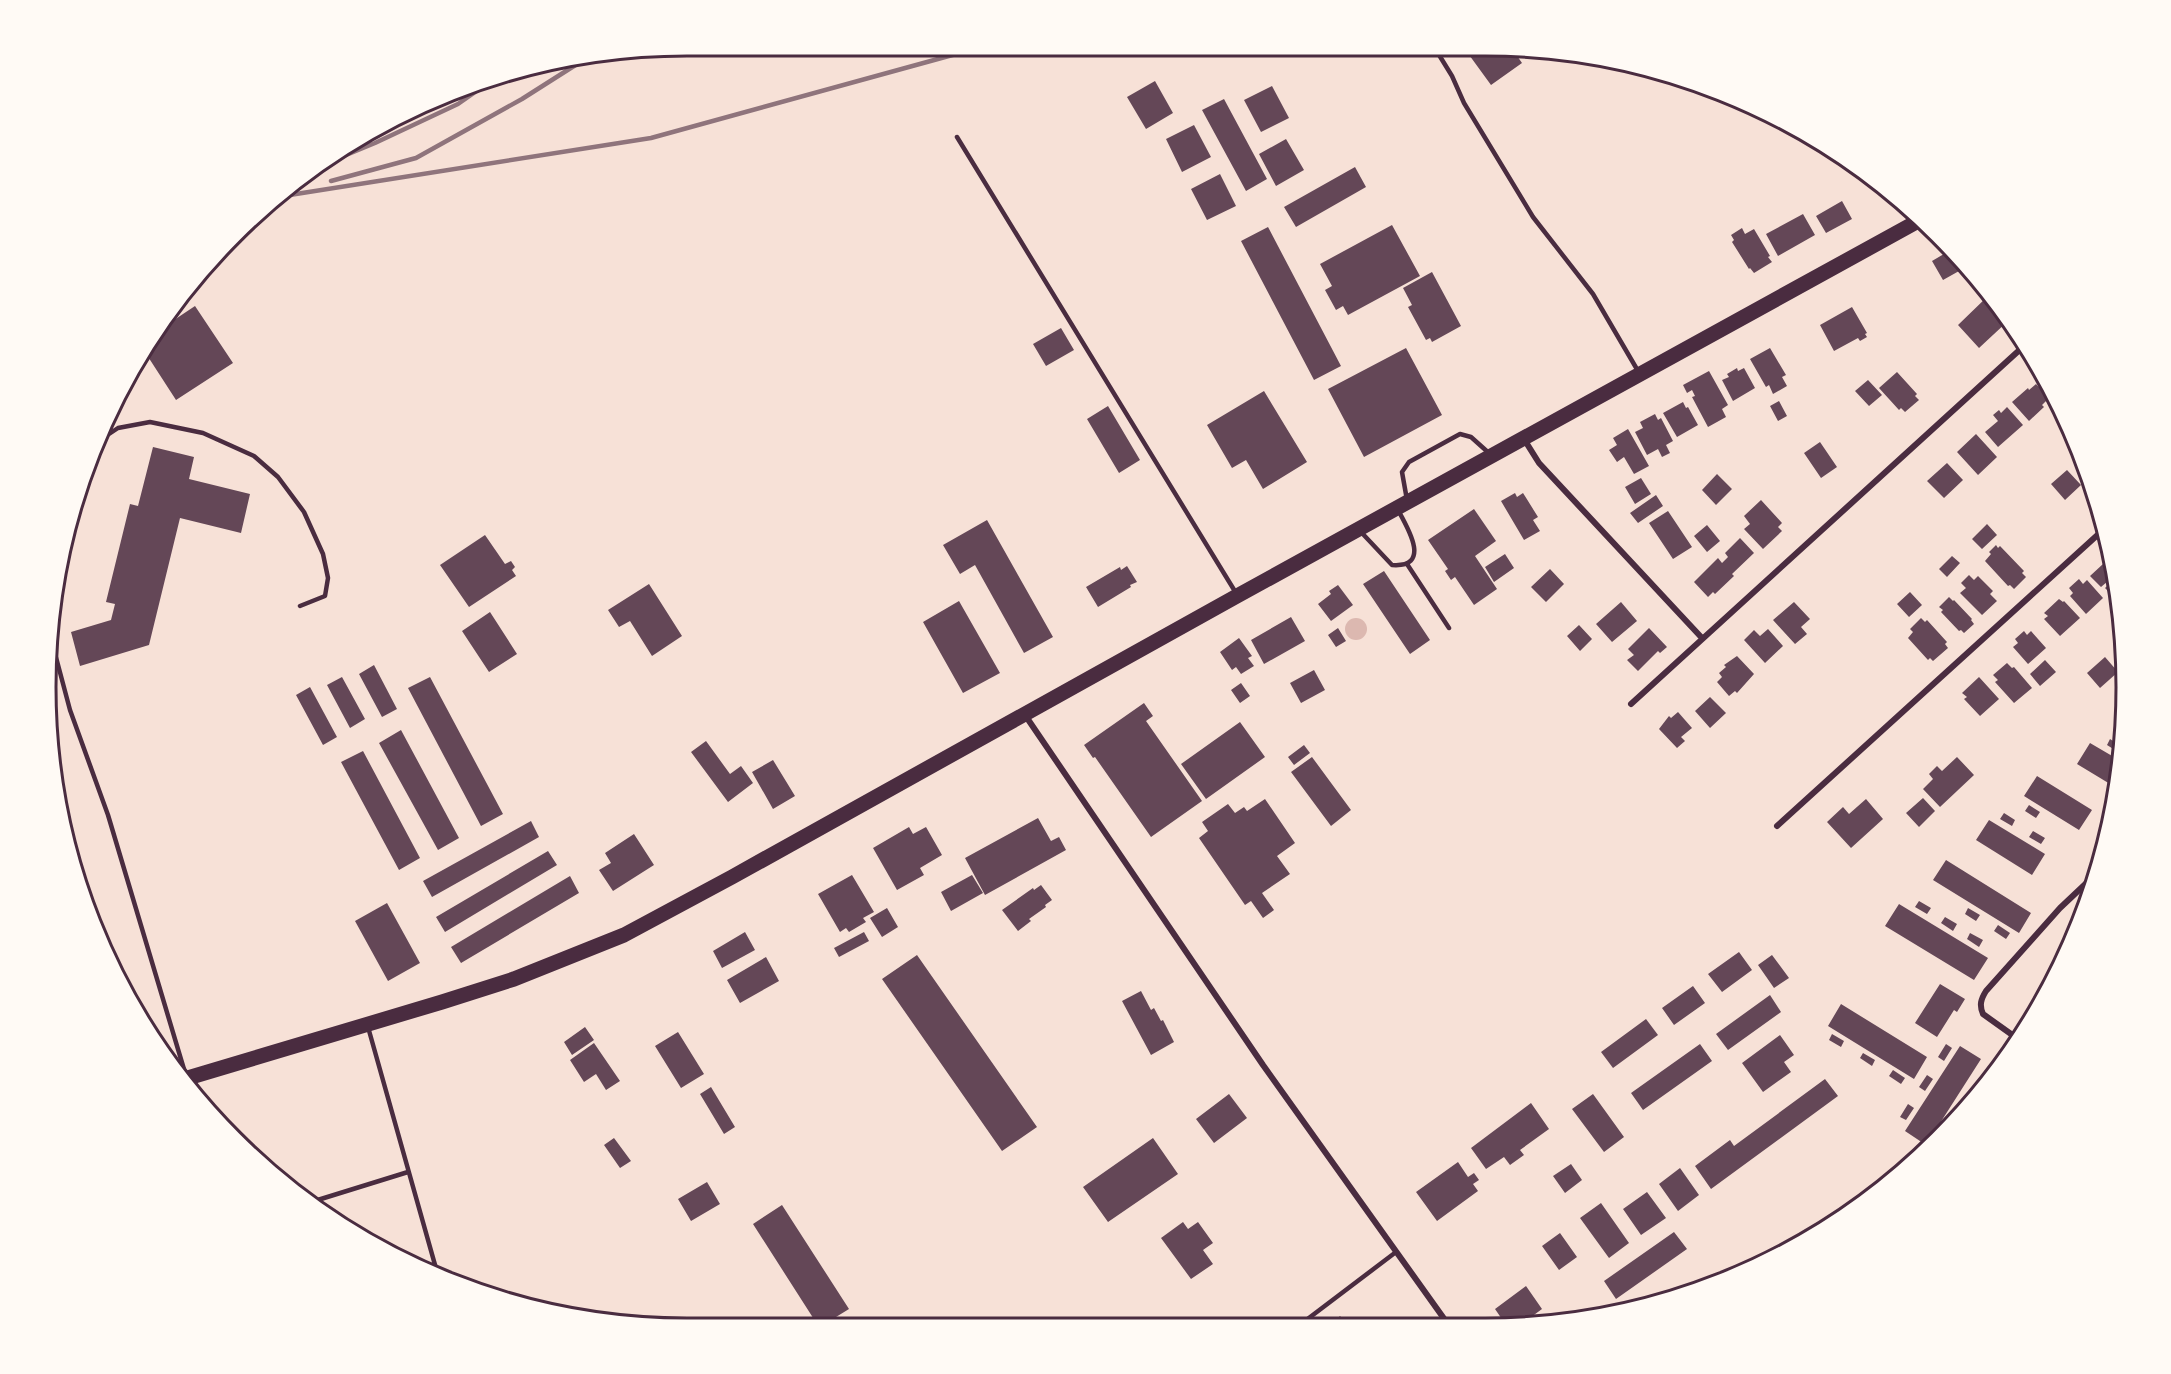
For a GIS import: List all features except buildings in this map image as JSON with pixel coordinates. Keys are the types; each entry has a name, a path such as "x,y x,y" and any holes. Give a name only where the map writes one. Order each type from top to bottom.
{"main road":[{"path":"191,1077 514,979 624,935 1913,224"}],"street":[{"path":"1631,704 2018,351"},
{"path":"1524,439 1539,463 1702,638"},
{"path":"1778,826 2097,536"},
{"path":"1024,715 1263,1065 1444,1318"},
{"path":"2011,1034 1983,1014 1980,1008 1981,999 2060,908 2083,886"}],"lane":[{"path":"1440,56 1464,103 1533,217 1593,294 1640,374"},
{"path":"957,137 1237,596"},
{"path":"109,434 118,428 150,422 203,433 255,456 278,477 304,512 323,554 328,578 325,596 300,606"},
{"path":"1359,529 1392,565 1407,564 1414,554 1414,544 1402,505 1402,472 1409,462 1460,434 1471,437 1492,456"},
{"path":"1407,564 1449,628"},
{"path":"57,660 70,711 108,814 179,1061"},
{"path":"367,1025 435,1266"},
{"path":"319,1200 408,1172"},
{"path":"1308,1318 1396,1252"}],"shaded area":[{"path":"1356,618 1364,621 1367,629 1364,637 1356,640 1348,637 1345,629 1348,621"}],"railway":[{"path":"292,195 651,138 949,56"},
{"path":"331,181 416,158 522,99 573,66"},
{"path":"349,154 458,104 474,93"}]}
